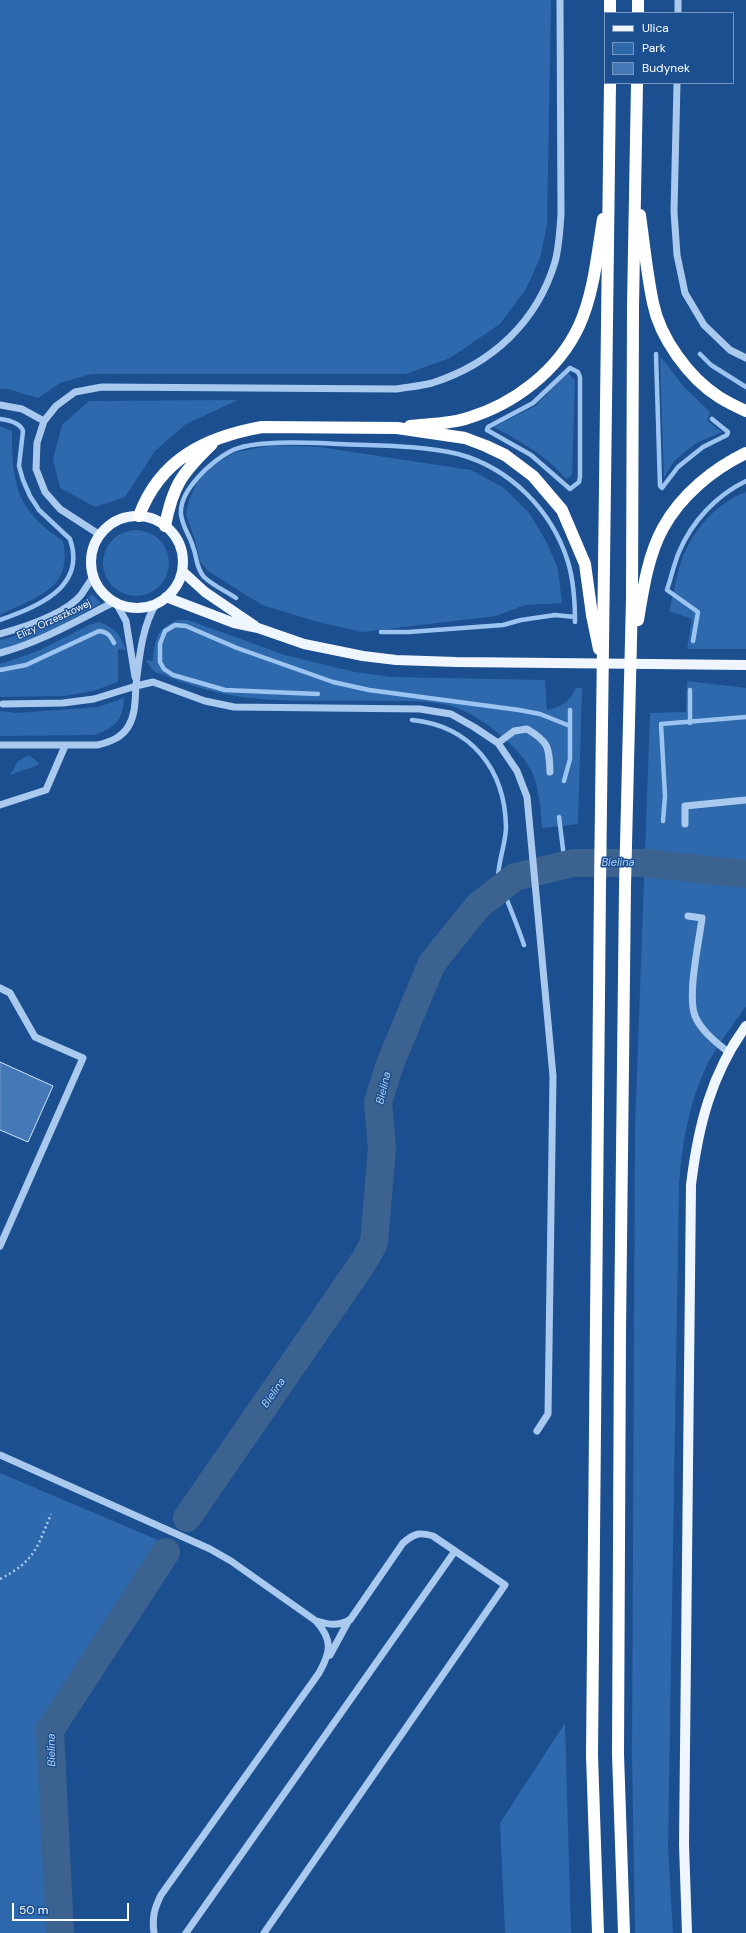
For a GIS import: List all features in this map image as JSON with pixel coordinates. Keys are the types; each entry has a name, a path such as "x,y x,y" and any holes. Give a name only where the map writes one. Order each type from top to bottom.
{"highway":[{"path":"610,0 610,12"},
{"path":"638,0 638,12"},
{"path":"598,1933 592,1755 600,886 604,672 610,84"},
{"path":"624,1933 618,1754 620,1331 625,886 631,671 637,84"},
{"path":"139,516 156,483 177,461 189,451 219,438 241,431 262,427 397,428 466,419 512,399 534,384 567,346 575,332 588,300 594,275 609,177"},
{"path":"635,177 653,304 659,323 668,340 688,370 718,397 746,411"},
{"path":"397,428 464,438 505,455 533,476 562,510 585,564 592,615 604,672"},
{"path":"165,526 170,502 180,480 195,461 219,438"},
{"path":"631,671 642,592 654,547 663,528 674,511 691,492 729,461 746,453"}],"main road":[{"path":"139,516 153,519 165,526 174,535 180,546 183,558 182,571 176,586 166,597 156,604 144,607 129,608 115,603 105,596 93,577 91,562 93,548 100,535 110,524 124,518 139,516"},
{"path":"182,571 205,592 258,628"},
{"path":"166,597 234,623 258,628 304,644 363,656 396,660 560,664 746,665"},
{"path":"687,1933 684,1844 691,1185 694,1156 704,1108 711,1088 728,1052 746,1026"}],"street":[{"path":"100,535 60,509 45,492 36,469 38,443 44,421 56,406 75,392 102,387 396,389 431,383 455,375 490,355 514,335 531,313 555,262 562,214 560,0"},
{"path":"678,0 678,12"},
{"path":"677,84 674,212 677,255 685,293 704,325 730,350 746,358"},
{"path":"0,405 22,409 44,421"},
{"name":"Elizy Orzeszkowej","path":"0,634 48,617 65,608 80,596 93,577"},
{"path":"115,603 126,621 136,686"},
{"name":"Elizy Orzeszkowej","path":"0,653 25,646 115,603"},
{"path":"0,745 97,745 110,742 120,736 129,726 134,711 141,654 150,614 156,604"},
{"path":"3,704 63,703 94,699 153,682 205,701 234,706 420,709 451,714 498,743 517,771 527,797 553,1076 548,1414 537,1431"},
{"path":"498,743 514,731 527,728 541,737 544,742 549,752 550,772"},
{"path":"0,805 46,790 65,746"},
{"path":"685,824 685,806 746,800"},
{"path":"688,916 702,918 692,999 695,1016 704,1031 728,1052"},
{"path":"0,988 10,993 35,1037 83,1058 0,1246"},
{"path":"0,1455 210,1549 231,1561 316,1621 326,1632 329,1645 328,1658"},
{"path":"154,1933 152,1919 154,1908 161,1895 319,1673 350,1620 403,1543 412,1536 421,1533 434,1536 505,1585 264,1933"},
{"path":"186,1933 455,1551"},
{"path":"316,1621 328,1625 341,1624 350,1620"}],"path":[{"path":"0,1579 24,1565 34,1552 51,1514"}],"green space":[{"path":"0,0 551,0 547,225 540,258 526,289 500,324 450,358 406,374 91,374 60,383 38,398 8,389 0,389"},
{"path":"660,356 684,387 710,412 707,421 722,432 696,443 674,461 664,478"},
{"path":"568,373 575,380 572,475 566,479 542,456 494,427 535,406"},
{"path":"238,400 186,424 155,451 125,497 95,507 60,488 53,459 62,425 89,401"},
{"path":"0,426 12,431 13,466 20,494 26,506 35,518 63,541 65,557 63,571 57,581 49,589 39,596 0,615"},
{"path":"275,445 319,447 471,470 504,488 530,514 547,543 558,569 562,603 525,605 496,616 362,632 318,622 262,605 208,571 200,561 195,540 186,515 189,500 197,482 216,463 236,452"},
{"path":"746,492 746,649 687,649 692,619 669,611 677,575 684,554 695,534 717,509 726,502"},
{"path":"136,530 149,533 159,540 166,550 169,563 166,576 159,586 149,593 136,596 123,593 113,586 106,576 103,563 106,550 113,540 123,533"},
{"path":"92,594 101,603 44,635 0,650 0,640 24,633 49,623 72,609"},
{"path":"178,620 188,620 285,655 355,672 391,677 545,680 547,710 565,703 576,688 582,688 578,824 542,828 538,790 529,766 511,745 487,724 462,710 451,706 418,701 291,700 246,698 207,690 155,672 146,660 153,661 156,640 161,631 171,623"},
{"path":"99,622 116,632 126,650 118,649 118,682 93,691 65,696 0,697 0,664 38,651 89,625"},
{"path":"687,681 746,688 746,1006 707,1065 695,1094 687,1123 682,1153 679,1184 668,1848 673,1933 635,1933 632,1756 635,1130 650,713 686,712"},
{"path":"124,698 122,712 117,722 108,729 95,735 0,736 0,711 17,713 98,707"},
{"path":"29,755 39,763 38,765 10,775 18,761"},
{"path":"0,1473 158,1540 147,1562 44,1734 53,1933 0,1933"},
{"path":"565,1723 571,1933 505,1933 500,1823"}],"building":[{"path":"0,1062 53,1086 28,1142 0,1130"}],"waterway":[{"path":"656,354 660,486 662,488 678,467 703,447 727,435 728,432 712,419"},
{"path":"700,354 711,365 746,387"},
{"path":"570,368 578,372 580,377 580,477 579,482 570,489 531,455 487,430 488,427 533,403 570,368"},
{"path":"0,419 19,425 23,431 19,466 23,480 30,496 39,510 70,539 73,556 71,570 65,583 55,593 29,609 0,620"},
{"path":"236,598 211,583 201,574 192,543 184,527 181,514 185,495 206,469 231,451 241,447 269,443 314,443 414,447 458,454 495,469 526,494 540,509 561,543 568,562 574,592 575,622"},
{"path":"693,641 698,612 667,590 676,561 684,541 706,510 715,501 746,481"},
{"path":"381,632 409,632 503,625 521,620 555,615 575,617"},
{"path":"318,694 225,690 173,675 164,669 160,662 160,644 165,631 175,625 186,626 237,648 333,682 369,690 519,710 540,714 570,726"},
{"path":"0,670 26,665 99,631 108,634 114,643"},
{"path":"690,690 690,723"},
{"path":"564,781 570,759 570,710"},
{"path":"663,821 665,796 661,724 746,717"},
{"path":"412,720 433,724 451,731 467,741 481,754 491,769 499,787 504,806 506,827 498,873 499,887 500,891 507,900 524,945"},
{"path":"559,817 565,865"},
{"name":"Bielina","path":"187,1518 364,1261 374,1243 382,1148 378,1102 390,1064 432,963 478,906 515,877 573,863 644,863 746,874"},
{"name":"Bielina","path":"60,1933 50,1730 166,1552"}]}
